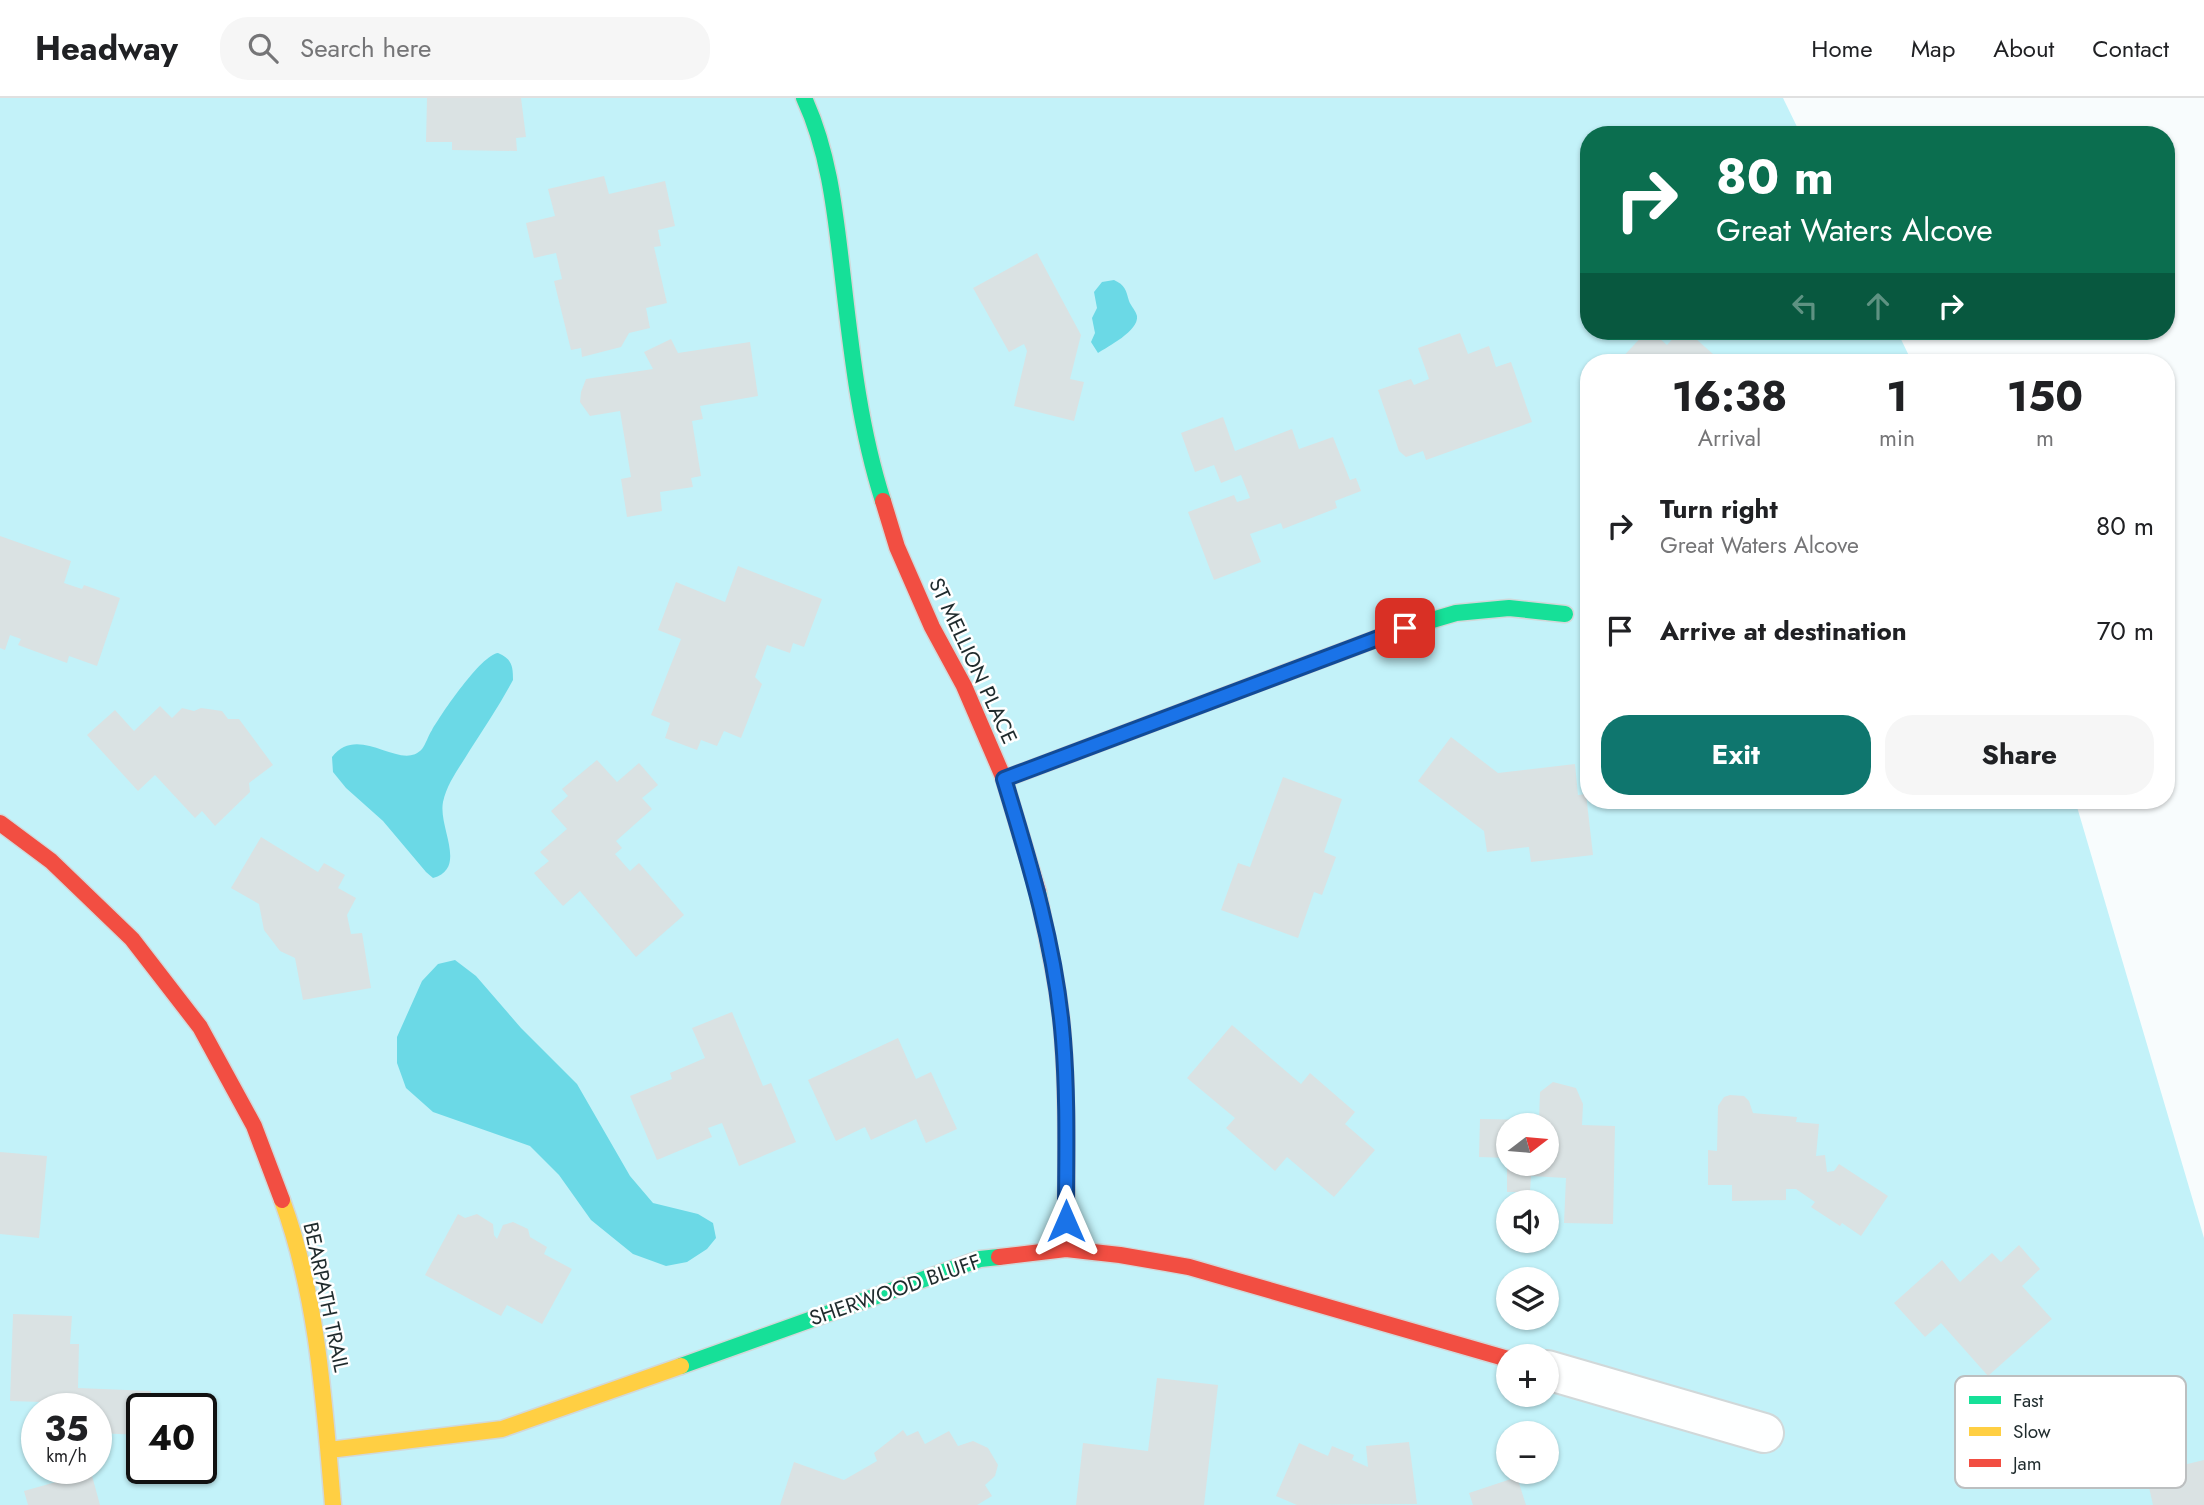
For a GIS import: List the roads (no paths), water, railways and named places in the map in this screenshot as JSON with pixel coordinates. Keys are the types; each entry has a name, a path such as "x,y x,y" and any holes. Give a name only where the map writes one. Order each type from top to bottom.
{"street":[{"name":"ST MELLION PLACE","path":"804,98 815,122 832,189 854,370 869,458 897,547 932,627 964,686 1004,779 1037,884 1057,989 1063,1038 1066,1248"},
{"path":"1004,779 1405,628 1456,613 1509,608 1565,614"},
{"name":"BEARPATH TRAIL","path":"0,823 54,864 132,939 200,1027 254,1126 293,1230 318,1341 333,1505"},
{"name":"SHERWOOD BLUFF","path":"329,1450 502,1429 980,1259 1066,1248 1189,1267 1496,1356"},
{"path":"1559,1373 1764,1433"}],"water":[{"path":"1114,280 1124,288 1137,316 1136,322 1122,338 1098,353 1091,342 1095,333 1092,318 1097,308 1094,292 1102,282"},
{"path":"498,653 511,664 513,680 447,788 443,812 449,846 449,866 433,878 383,821 346,788 333,772 332,757 343,748 354,744 413,755 422,749 444,711 472,674 482,663"},
{"path":"455,960 476,976 521,1028 577,1084 630,1176 653,1203 698,1214 713,1223 716,1238 707,1249 687,1262 666,1266 633,1254 591,1220 559,1175 530,1146 433,1112 406,1088 397,1063 397,1037 422,981 438,964"}]}
